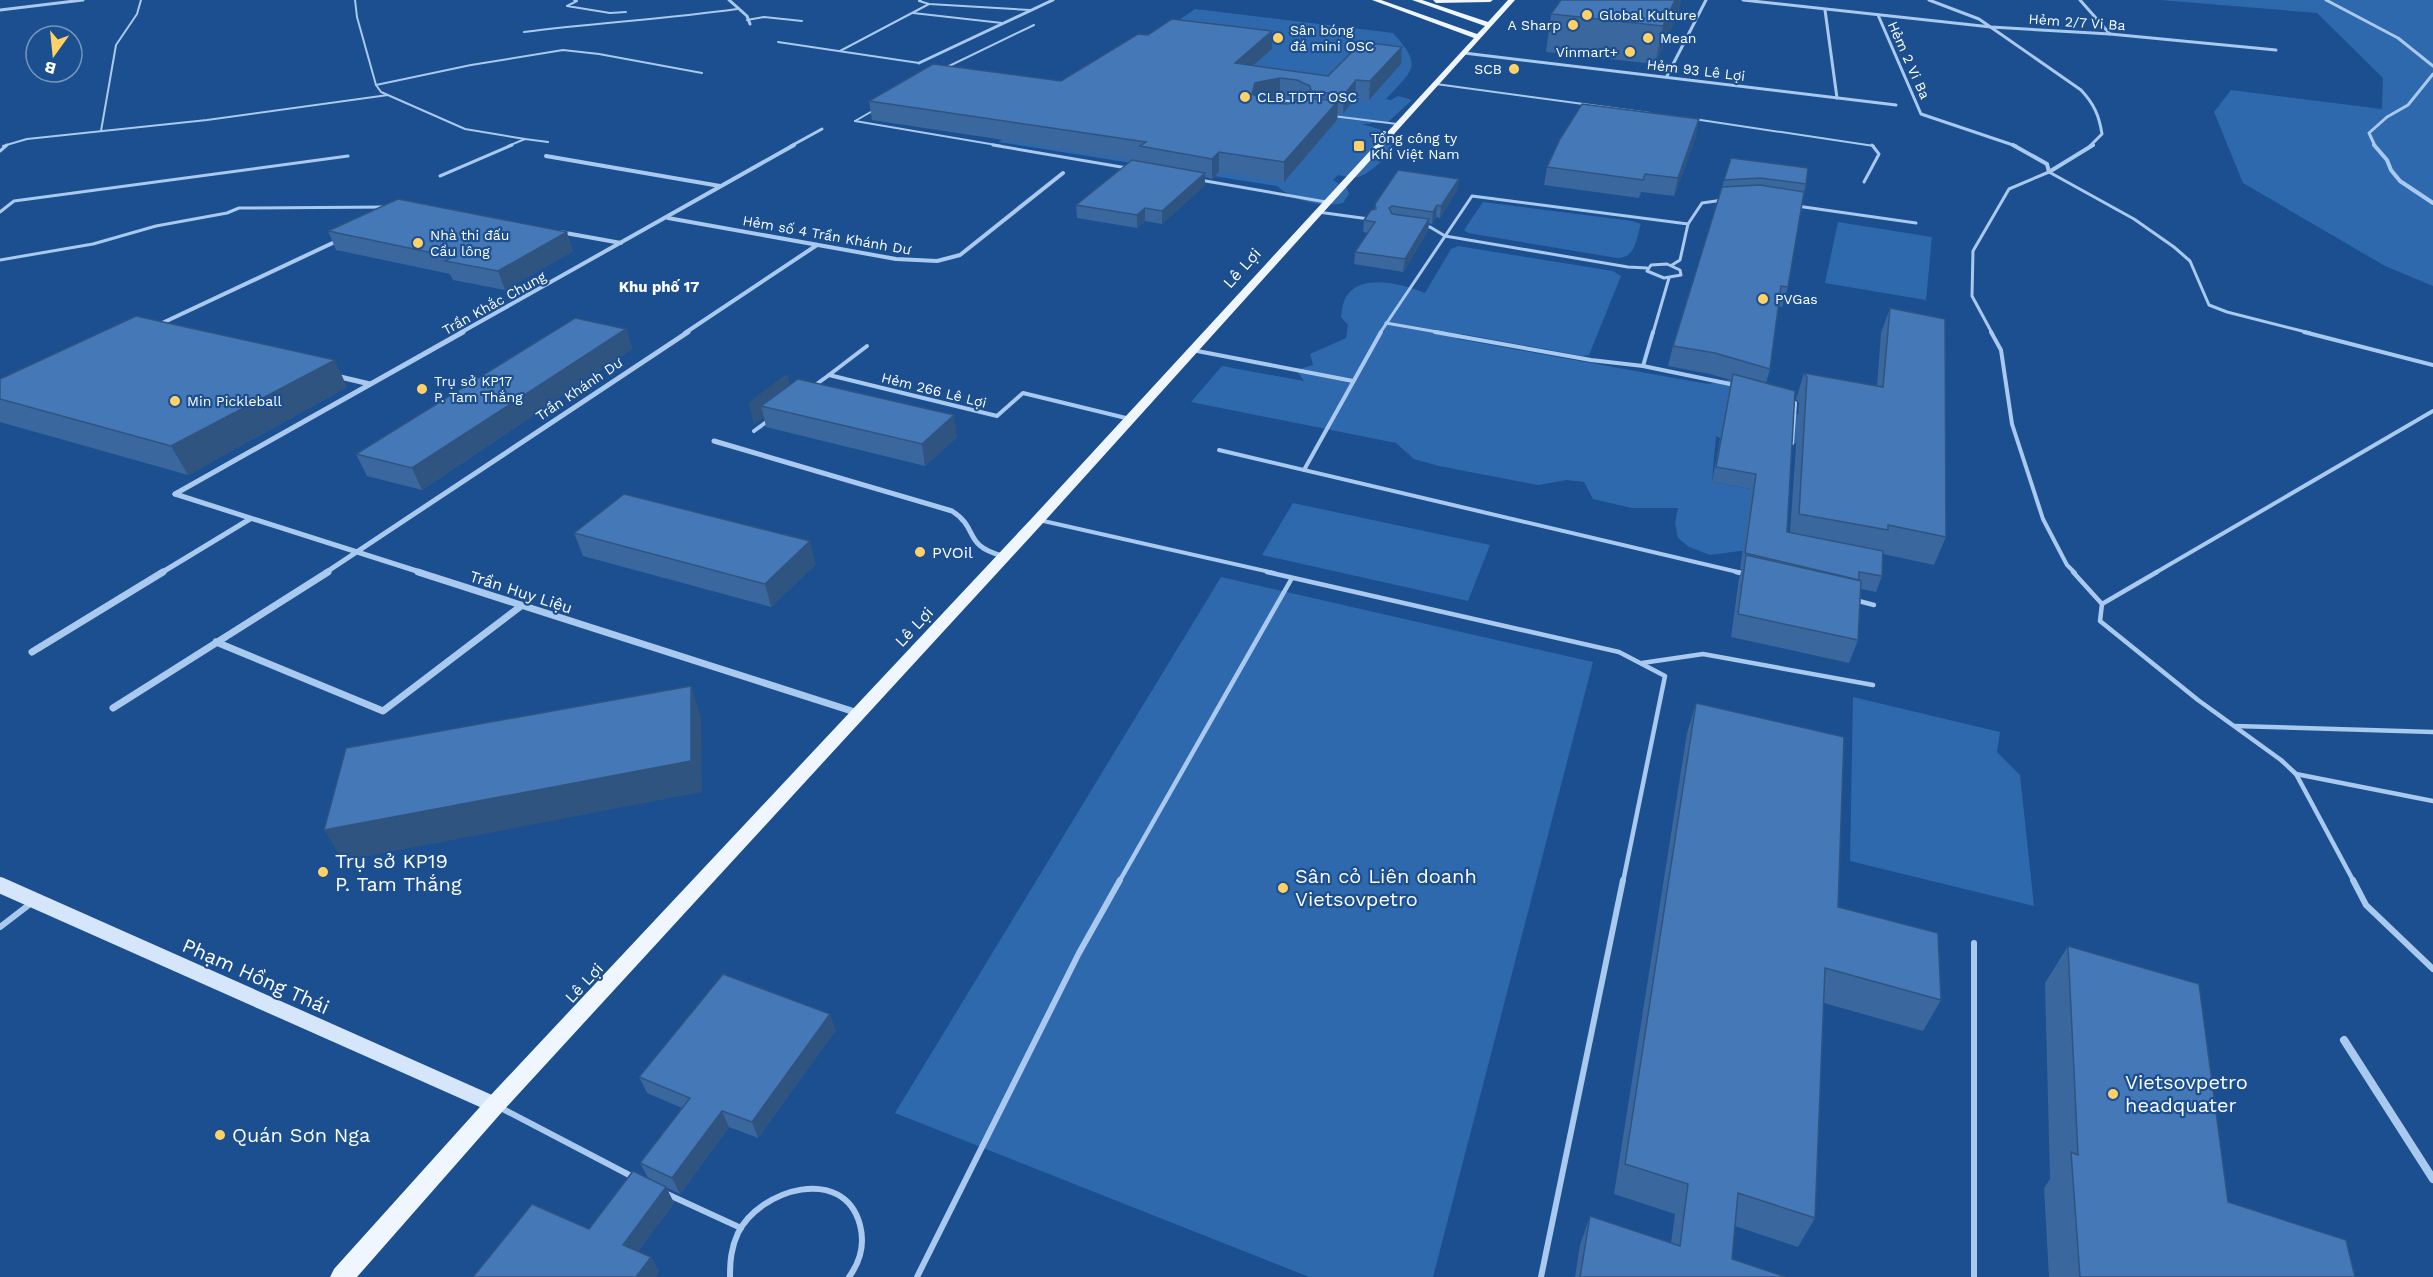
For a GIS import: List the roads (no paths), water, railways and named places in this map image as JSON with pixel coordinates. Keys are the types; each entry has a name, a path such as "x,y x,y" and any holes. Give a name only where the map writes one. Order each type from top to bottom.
{"main road":[{"path":"1375,0 1478,37"},
{"path":"1415,0 1489,25"},
{"path":"1425,0 1457,2 1490,0"},
{"name":"Lê Lợi","path":"342,1277 495,1105 1038,520 1512,0"},
{"path":"1408,12 1434,6"},
{"name":"Phạm Hồng Thái","path":"0,885 495,1105"}],"street":[{"path":"0,10 83,0"},
{"path":"729,0 747,16 750,24"},
{"path":"919,63 1053,0"},
{"path":"1667,76 1706,0"},
{"name":"Hẻm 2 Vi Ba","path":"1743,0 1878,15 1921,114 2012,144 2047,164 2049,172"},
{"path":"1929,0 1979,19 2081,90 2095,104 2100,116 2102,134 2094,144 2049,172"},
{"path":"2080,0 2110,34"},
{"path":"2326,0 2402,41 2425,57 2433,66"},
{"path":"1825,10 1837,98"},
{"name":"Hẻm 2/7 Vi Ba","path":"1878,15 1991,27 2110,34 2276,50"},
{"name":"Hẻm 93 Lê Lợi","path":"1464,53 1896,105"},
{"path":"2433,74 2408,105 2387,117 2369,133 2372,142 2400,181 2433,203"},
{"name":"Trần Khắc Chung","path":"175,494 822,129"},
{"path":"546,156 721,186"},
{"name":"Hẻm số 4 Trần Khánh Dư","path":"667,218 913,262 952,259 1063,173"},
{"path":"554,230 621,243"},
{"path":"154,327 349,235"},
{"name":"Trần Khánh Dư","path":"113,708 356,554 817,245"},
{"path":"326,374 371,384"},
{"path":"714,441 874,486 952,511 966,519 973,537 981,548 1004,556"},
{"name":"Trần Huy Liệu","path":"175,494 356,554 859,713"},
{"path":"32,652 250,519"},
{"path":"216,642 383,711 521,606"},
{"path":"2344,1040 2433,1179"}],"lane":[{"path":"101,131 116,45 137,14 141,0"},
{"path":"355,0 357,17 376,85 388,95 465,129 548,142"},
{"path":"574,0 577,1 567,6 610,13 626,12"},
{"path":"921,0 919,1 929,4 1030,10"},
{"path":"840,51 929,4"},
{"path":"524,32 594,23 671,18 737,9"},
{"path":"913,13 1002,23"},
{"path":"747,20 764,17 802,21"},
{"path":"941,70 1034,25"},
{"path":"778,42 919,63"},
{"path":"376,85 471,65 563,50 599,54 702,73"},
{"path":"1436,84 1657,114"},
{"path":"0,151 3,146 19,141 207,120 388,95"},
{"path":"1280,100 1302,104 1308,110 1307,113 1297,117 1280,119 1263,116 1254,111 1257,105 1280,100"},
{"path":"884,104 855,122 1137,170"},
{"path":"1329,115 1397,124"},
{"path":"1692,119 1873,145 1879,154 1864,182"},
{"path":"440,176 525,139"},
{"path":"0,212 14,201 200,176 243,173 348,156"},
{"path":"2433,365 2227,312 2210,305 2190,261 2174,247 2134,219 2049,172 2009,189 1973,251 1972,296 2001,350 2012,424 2043,519 2067,565 2102,604 2100,621 2145,659 2282,760 2296,774 2366,904 2433,969"},
{"path":"1196,180 1372,219"},
{"path":"1304,470 1386,323 1472,196 1688,224"},
{"path":"1672,265 1680,260 1688,224 1702,203 1733,200"},
{"path":"1789,205 1916,223"},
{"path":"0,260 93,244 156,226 206,218 239,208 390,207"},
{"path":"1420,226 1430,227 1445,236 1628,267 1647,268 1656,264 1672,265 1682,272 1679,277 1669,278 1653,275 1647,268"},
{"path":"1643,366 1669,278"},
{"path":"1386,323 1591,360 1643,366 1709,378 1741,387"},
{"path":"811,389 867,346"},
{"path":"1192,350 1353,381"},
{"name":"Hẻm 266 Lê Lợi","path":"830,375 997,416 1023,393 1130,419"},
{"path":"1786,400 1795,403 1791,450"},
{"path":"2102,604 2433,411"},
{"path":"754,430 773,417"},
{"path":"1219,450 1746,575"},
{"path":"1038,520 1619,652 1665,676 1541,1277"},
{"path":"917,1277 1079,953 1292,578"},
{"path":"1851,600 1874,605"},
{"path":"1641,663 1703,654 1873,686"},
{"path":"2235,726 2433,732"},
{"path":"2296,774 2433,801"},
{"path":"0,927 34,900"},
{"path":"1974,943 1974,1277"},
{"path":"495,1105 647,1184"},
{"path":"730,1277 730,1253 741,1228 758,1207 783,1193 808,1188 832,1190 850,1202 862,1221 863,1246 855,1270 849,1277"},
{"path":"657,1190 741,1228"}],"place":[{"name":"Global Kulture","path":"1587,15"},
{"name":"A Sharp","path":"1573,25"},
{"name":"Sân bóng đá mini OSC","path":"1278,38"},
{"name":"Mean","path":"1648,38"},
{"name":"Vinmart+","path":"1630,52"},
{"name":"SCB","path":"1514,69"},
{"name":"CLB TDTT OSC","path":"1245,97"},
{"name":"Tổng công ty Khí Việt Nam","path":"1359,146"},
{"name":"Nhà thi đấu Cầu lông","path":"418,243"},
{"name":"PVGas","path":"1763,299"},
{"name":"Trụ sở KP17 P. Tam Thắng","path":"422,389"},
{"name":"Min Pickleball","path":"175,401"},
{"name":"PVOil","path":"920,552"},
{"name":"Trụ sở KP19 P. Tam Thắng","path":"323,872"},
{"name":"Sân cỏ Liên doanh Vietsovpetro","path":"1283,888"},
{"name":"Vietsovpetro headquater","path":"2113,1094"},
{"name":"Quán Sơn Nga","path":"220,1135"}],"district":[{"name":"Khu phố 17","path":"659,287"}]}
